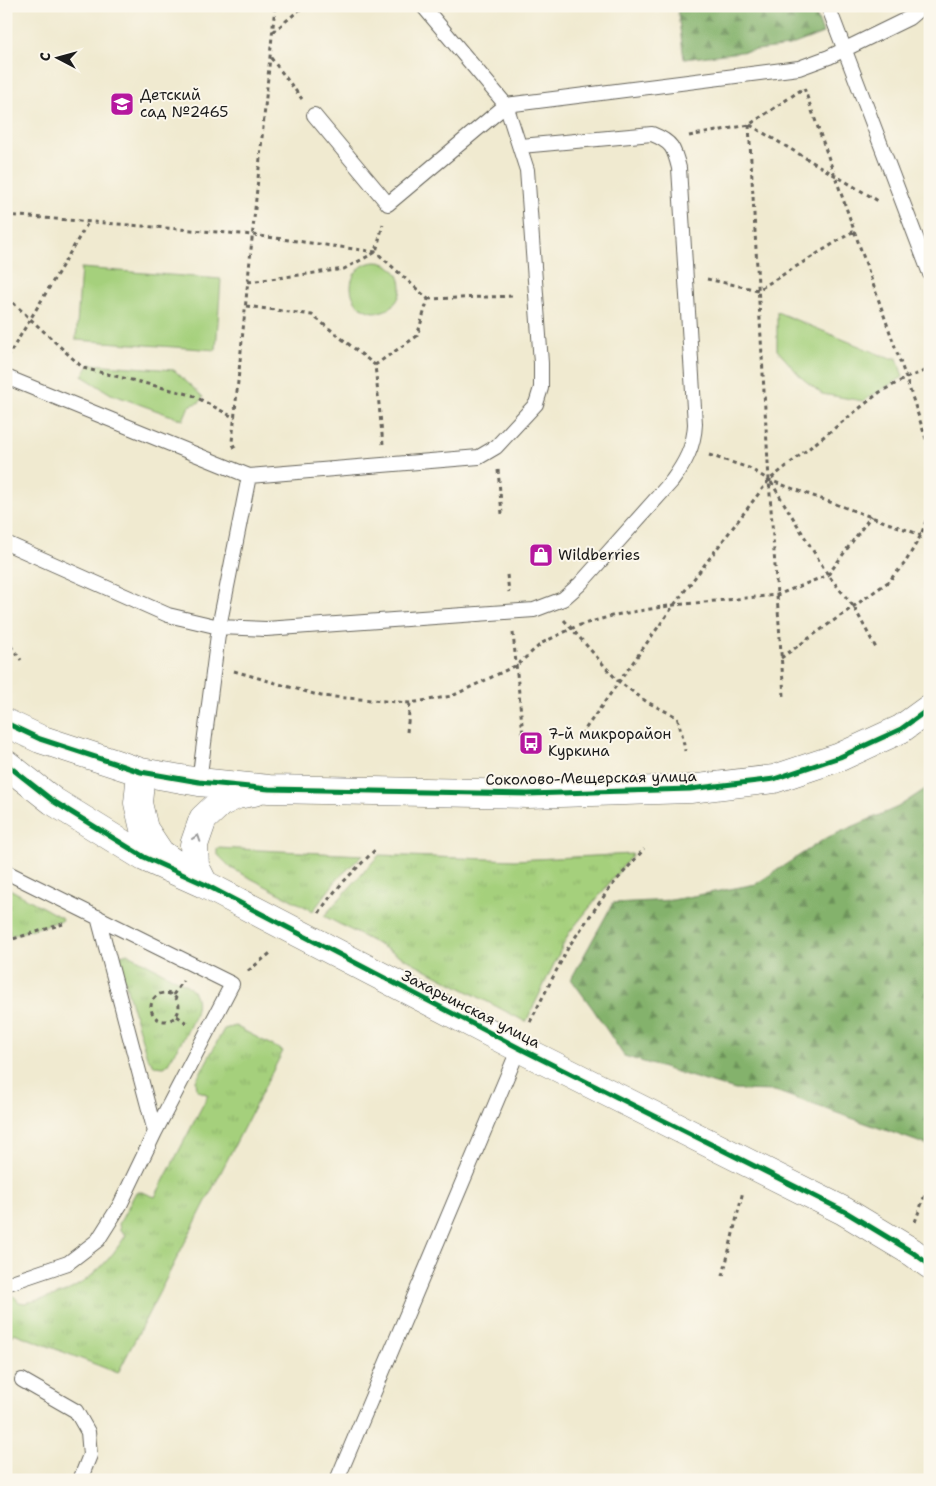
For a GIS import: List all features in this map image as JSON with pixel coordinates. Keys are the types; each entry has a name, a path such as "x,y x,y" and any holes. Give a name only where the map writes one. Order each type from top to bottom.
{"street":[{"name":"Соколово-Мещерская улица","path":"6,724 40,739 141,772 199,782 270,789 528,794 690,789 774,779 840,757 901,728 930,708"},
{"name":"Захарьинская улица","path":"6,764 53,801 144,858 204,884 519,1048 844,1211 929,1264"},
{"name":"Захарьинская улица","path":"141,772 138,803 144,829 160,853 204,884"},
{"path":"204,884 195,866 194,845 204,819 220,803 236,795 270,789"}],"lane":[{"path":"6,376 249,476 479,457 496,447 536,404 541,388 541,363 527,170 521,146 506,105 423,6"},
{"path":"828,6 930,274"},
{"path":"314,115 388,204 506,105 798,68 844,49 909,18 923,6"},
{"path":"6,543 168,615 218,627 266,629 534,610 563,599 580,584 672,481 684,464 691,449 695,424 678,168 675,151 666,140 652,134 521,146"},
{"path":"199,782 218,627 249,476"},
{"path":"6,872 232,984 155,1132 120,1205 98,1240 68,1263 6,1284"},
{"path":"98,917 155,1132"},
{"path":"337,1480 519,1048"},
{"path":"22,1380 76,1411 88,1432 90,1455 80,1480"}],"path":[{"path":"249,476 232,442 275,6"},
{"path":"273,32 304,6"},
{"path":"271,57 314,115"},
{"path":"666,140 749,125 804,88 906,378 930,456"},
{"path":"749,125 909,219"},
{"path":"749,125 769,480 784,696"},
{"path":"248,282 344,269 376,252 388,204"},
{"path":"6,215 253,235 376,252 428,299 536,295"},
{"path":"6,359 89,221"},
{"path":"685,275 758,290 854,232"},
{"path":"375,365 417,336 428,299"},
{"path":"6,300 10,300 31,318 83,368 192,395 234,418"},
{"path":"246,306 312,315 375,365 384,464"},
{"path":"581,735 674,605 769,480 880,392 906,378 930,369"},
{"path":"496,447 502,514"},
{"path":"691,449 749,468 769,480 922,535"},
{"path":"769,480 828,575 854,607 876,650"},
{"path":"781,658 888,582 905,563 922,535 930,509"},
{"path":"214,666 321,696 410,703 452,696 517,665 542,643 572,628 616,615 674,605 777,595 828,575 871,516"},
{"path":"550,605 618,681 647,702 677,717 685,752"},
{"path":"510,611 523,734"},
{"path":"6,639 20,660"},
{"path":"407,732 410,703"},
{"path":"519,1048 539,1003 569,946 609,889 644,848"},
{"path":"305,937 325,904 376,849"},
{"path":"6,941 66,923"},
{"path":"232,984 276,948"},
{"path":"164,992 168,993 177,998 180,1007 174,1019 165,1022 153,1014 151,1005 155,996 164,992"},
{"path":"906,1248 930,1182"},
{"path":"722,1276 744,1187"}],"green space":[{"path":"677,6 813,6 823,33 789,46 684,59"},
{"path":"371,262 381,262 394,269 401,282 401,292 394,305 381,312 371,312 362,308 355,301 351,292 351,282 355,273 362,266"},
{"path":"81,268 221,279 216,350 76,340"},
{"path":"777,312 888,358 897,358 903,377 863,401 822,394 802,378 777,350"},
{"path":"90,364 174,370 203,397 200,402 189,406 183,420 111,394 82,376"},
{"path":"930,786 930,1146 775,1091 735,1090 624,1056 571,979 613,903 672,900 756,884 826,838 898,807"},
{"path":"217,848 363,855 338,878 313,911 231,868 217,854"},
{"path":"633,854 569,933 526,1022 324,916 379,855 515,860"},
{"path":"6,887 63,920 10,936 6,924"},
{"path":"127,953 187,985 195,996 197,1005 195,1013 181,1041 164,1067 155,1066 147,1057 119,962 121,955"},
{"path":"235,1026 283,1051 118,1373 14,1333 6,1343 6,1294 13,1295 19,1302 25,1303 59,1295 73,1288 99,1269 126,1235 120,1230 119,1224 136,1192 142,1192 155,1197 208,1095 197,1090 196,1081 224,1029"}],"cycle path":[{"path":"6,723 40,739 141,772 199,782 269,789 528,794 690,789 774,779 840,757 901,729 930,708"},
{"path":"6,764 53,801 144,857 204,884 519,1048 844,1211 930,1265"}],"place":[{"name":"Детский сад №2465","path":"122,104"},
{"name":"Wildberries","path":"541,555"},
{"name":"7-й микрорайон Куркина","path":"531,743"}]}
